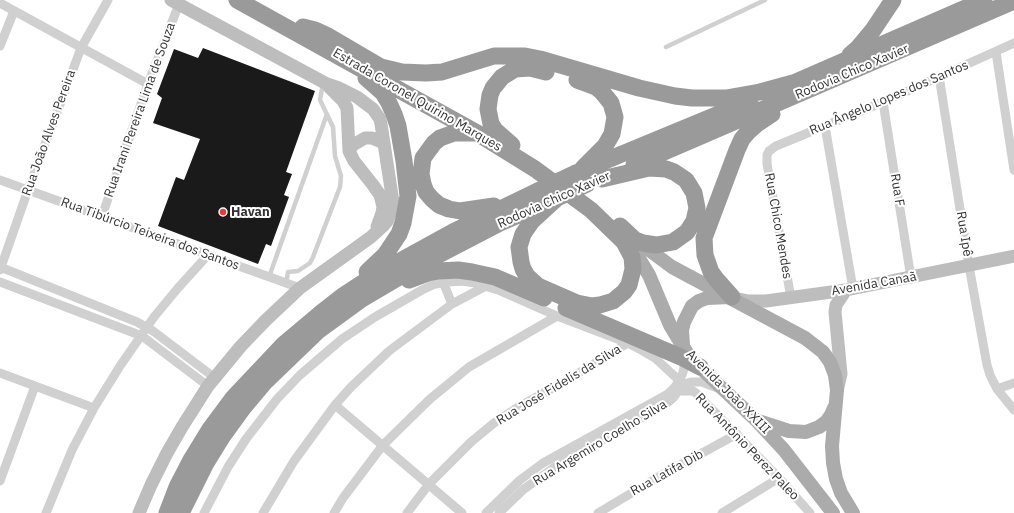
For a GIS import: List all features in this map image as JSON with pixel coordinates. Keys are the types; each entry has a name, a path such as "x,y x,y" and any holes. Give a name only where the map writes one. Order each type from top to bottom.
{"highway":[{"name":"Estrada Coronel Quirino Marques","path":"237,0 477,133 594,208"},
{"name":"Estrada Coronel Quirino Marques","path":"258,0 339,50 512,145 547,168 594,208"},
{"path":"839,64 862,44 893,0"},
{"name":"Rodovia Chico Xavier","path":"182,513 206,463 222,437 264,383 318,331 362,299 423,263 500,223 558,198 586,177 793,83 984,0"},
{"name":"Rodovia Chico Xavier","path":"167,513 177,487 192,460 210,429 233,398 283,345 344,295 453,232 538,191 586,177 809,90 1014,1"},
{"path":"950,30 1014,4"},
{"path":"303,27 315,30 328,36 381,67 402,72 426,74 442,72 494,56 525,56 639,88 692,98 726,98 760,92 793,83"},
{"path":"321,313 350,284 377,264 392,246 403,223 408,196 407,179 398,126 389,103 376,87 336,54"},
{"path":"512,145 495,130 488,109 490,95 493,88 502,77 515,70 530,68 589,84 602,92 611,103 614,110 614,125 612,134 605,146 587,162 586,177 658,168 666,169 680,176 691,186 697,208 694,221 687,232 678,239 667,244 648,244 630,241 594,208"},
{"path":"732,297 716,280 707,263 704,246 706,230 737,150 748,132 766,118 809,90"},
{"path":"477,133 454,133 440,138 434,143 423,158 423,184 426,192 439,205 460,211 513,203"},
{"path":"558,198 532,221 523,234 519,248 523,269 527,276 538,286 584,304 600,306 613,301 624,292 631,277 633,263 630,241"},
{"path":"318,331 364,302 418,276 438,271 458,270 495,277 683,352 700,366"}],"main road":[{"path":"630,241 672,266 806,338 823,352 830,362 835,376 836,396 832,446 833,463 836,479 841,493 852,513"},
{"name":"Avenida João XXIII","path":"630,241 647,270 683,352"},
{"path":"683,352 682,330 684,322 692,306 707,298 732,297"},
{"name":"Avenida João XXIII","path":"700,366 757,421 784,450 833,513"},
{"path":"757,421 789,431 806,432 819,427 826,422 831,415 836,396"}],"street":[{"name":"Rua João Alves Pereira","path":"0,268 81,48 108,0"},
{"path":"139,513 167,453 182,427 212,382 241,346 300,288 371,237 388,220 393,202 380,119 373,109 356,97 339,88 325,83 175,2"},
{"name":"Rua Irani Pereira Lima de Souza","path":"102,216 175,2"},
{"path":"0,3 148,84"},
{"path":"0,46 14,11"},
{"name":"Rua Ângelo Lopes dos Santos","path":"767,155 776,146 883,102 1014,43"},
{"path":"996,52 1014,170"},
{"name":"Rua Ipê","path":"939,76 969,266 987,365 997,389 1014,410"},
{"path":"325,83 343,101 347,108 349,151 354,161 377,189 380,195 383,207 378,225 371,237"},
{"name":"Rua F","path":"883,102 911,278"},
{"path":"825,126 849,290 836,305 835,312 841,374 836,396"},
{"path":"349,151 353,144 365,138 372,138 384,143"},
{"name":"Rua Chico Mendes","path":"767,155 767,164 791,298"},
{"path":"364,175 377,170 386,161"},
{"name":"Rua Tibúrcio Teixeira dos Santos","path":"0,180 102,216 207,256 300,288"},
{"path":"46,513 72,450 94,408 120,366 154,317 207,256"},
{"name":"Avenida Canaã","path":"732,297 756,301 849,290 1014,256"},
{"path":"0,268 137,322 145,332 212,382"},
{"path":"0,282 145,332"},
{"path":"204,513 228,467 246,439 273,404 300,375 342,339 375,317 422,290 444,282 462,282 486,286 557,316 628,343 655,358 679,386"},
{"path":"444,282 452,304"},
{"path":"263,513 294,461 335,405 351,387 389,351 452,304 486,286"},
{"path":"334,513 343,498 383,445 430,399 469,367 557,316"},
{"name":"Rua José Fidelis da Silva","path":"407,513 429,484 471,442 494,423 520,406 562,383 628,343"},
{"path":"679,386 684,369 683,352"},
{"path":"0,373 94,408"},
{"name":"Rua Argemiro Coelho Silva","path":"486,513 520,480 543,463 668,394 679,386 691,382 702,382 726,392"},
{"path":"997,389 1014,383"},
{"path":"0,481 35,386"},
{"name":"Rua Argemiro Coelho Silva","path":"499,513 524,489 555,467 667,403 679,386"},
{"name":"Rua Antônio Perez Paleo","path":"679,386 696,393 779,478 810,513"},
{"path":"335,405 462,513"},
{"name":"Rua Latifa Dib","path":"598,513 660,476 737,434"},
{"path":"722,513 779,478"}],"lane":[{"path":"666,47 765,0"},
{"path":"286,284 288,272 298,271 310,263 340,186 341,176 335,156 333,127 320,100 325,83"},
{"path":"269,277 327,114"}],"building":[{"path":"203,48 315,91 286,172 292,174 284,195 289,197 271,246 266,244 258,264 158,226 176,177 184,180 200,139 153,123 162,98 157,94 174,49 198,58"}],"place":[{"name":"Havan","path":"223,212"}]}
